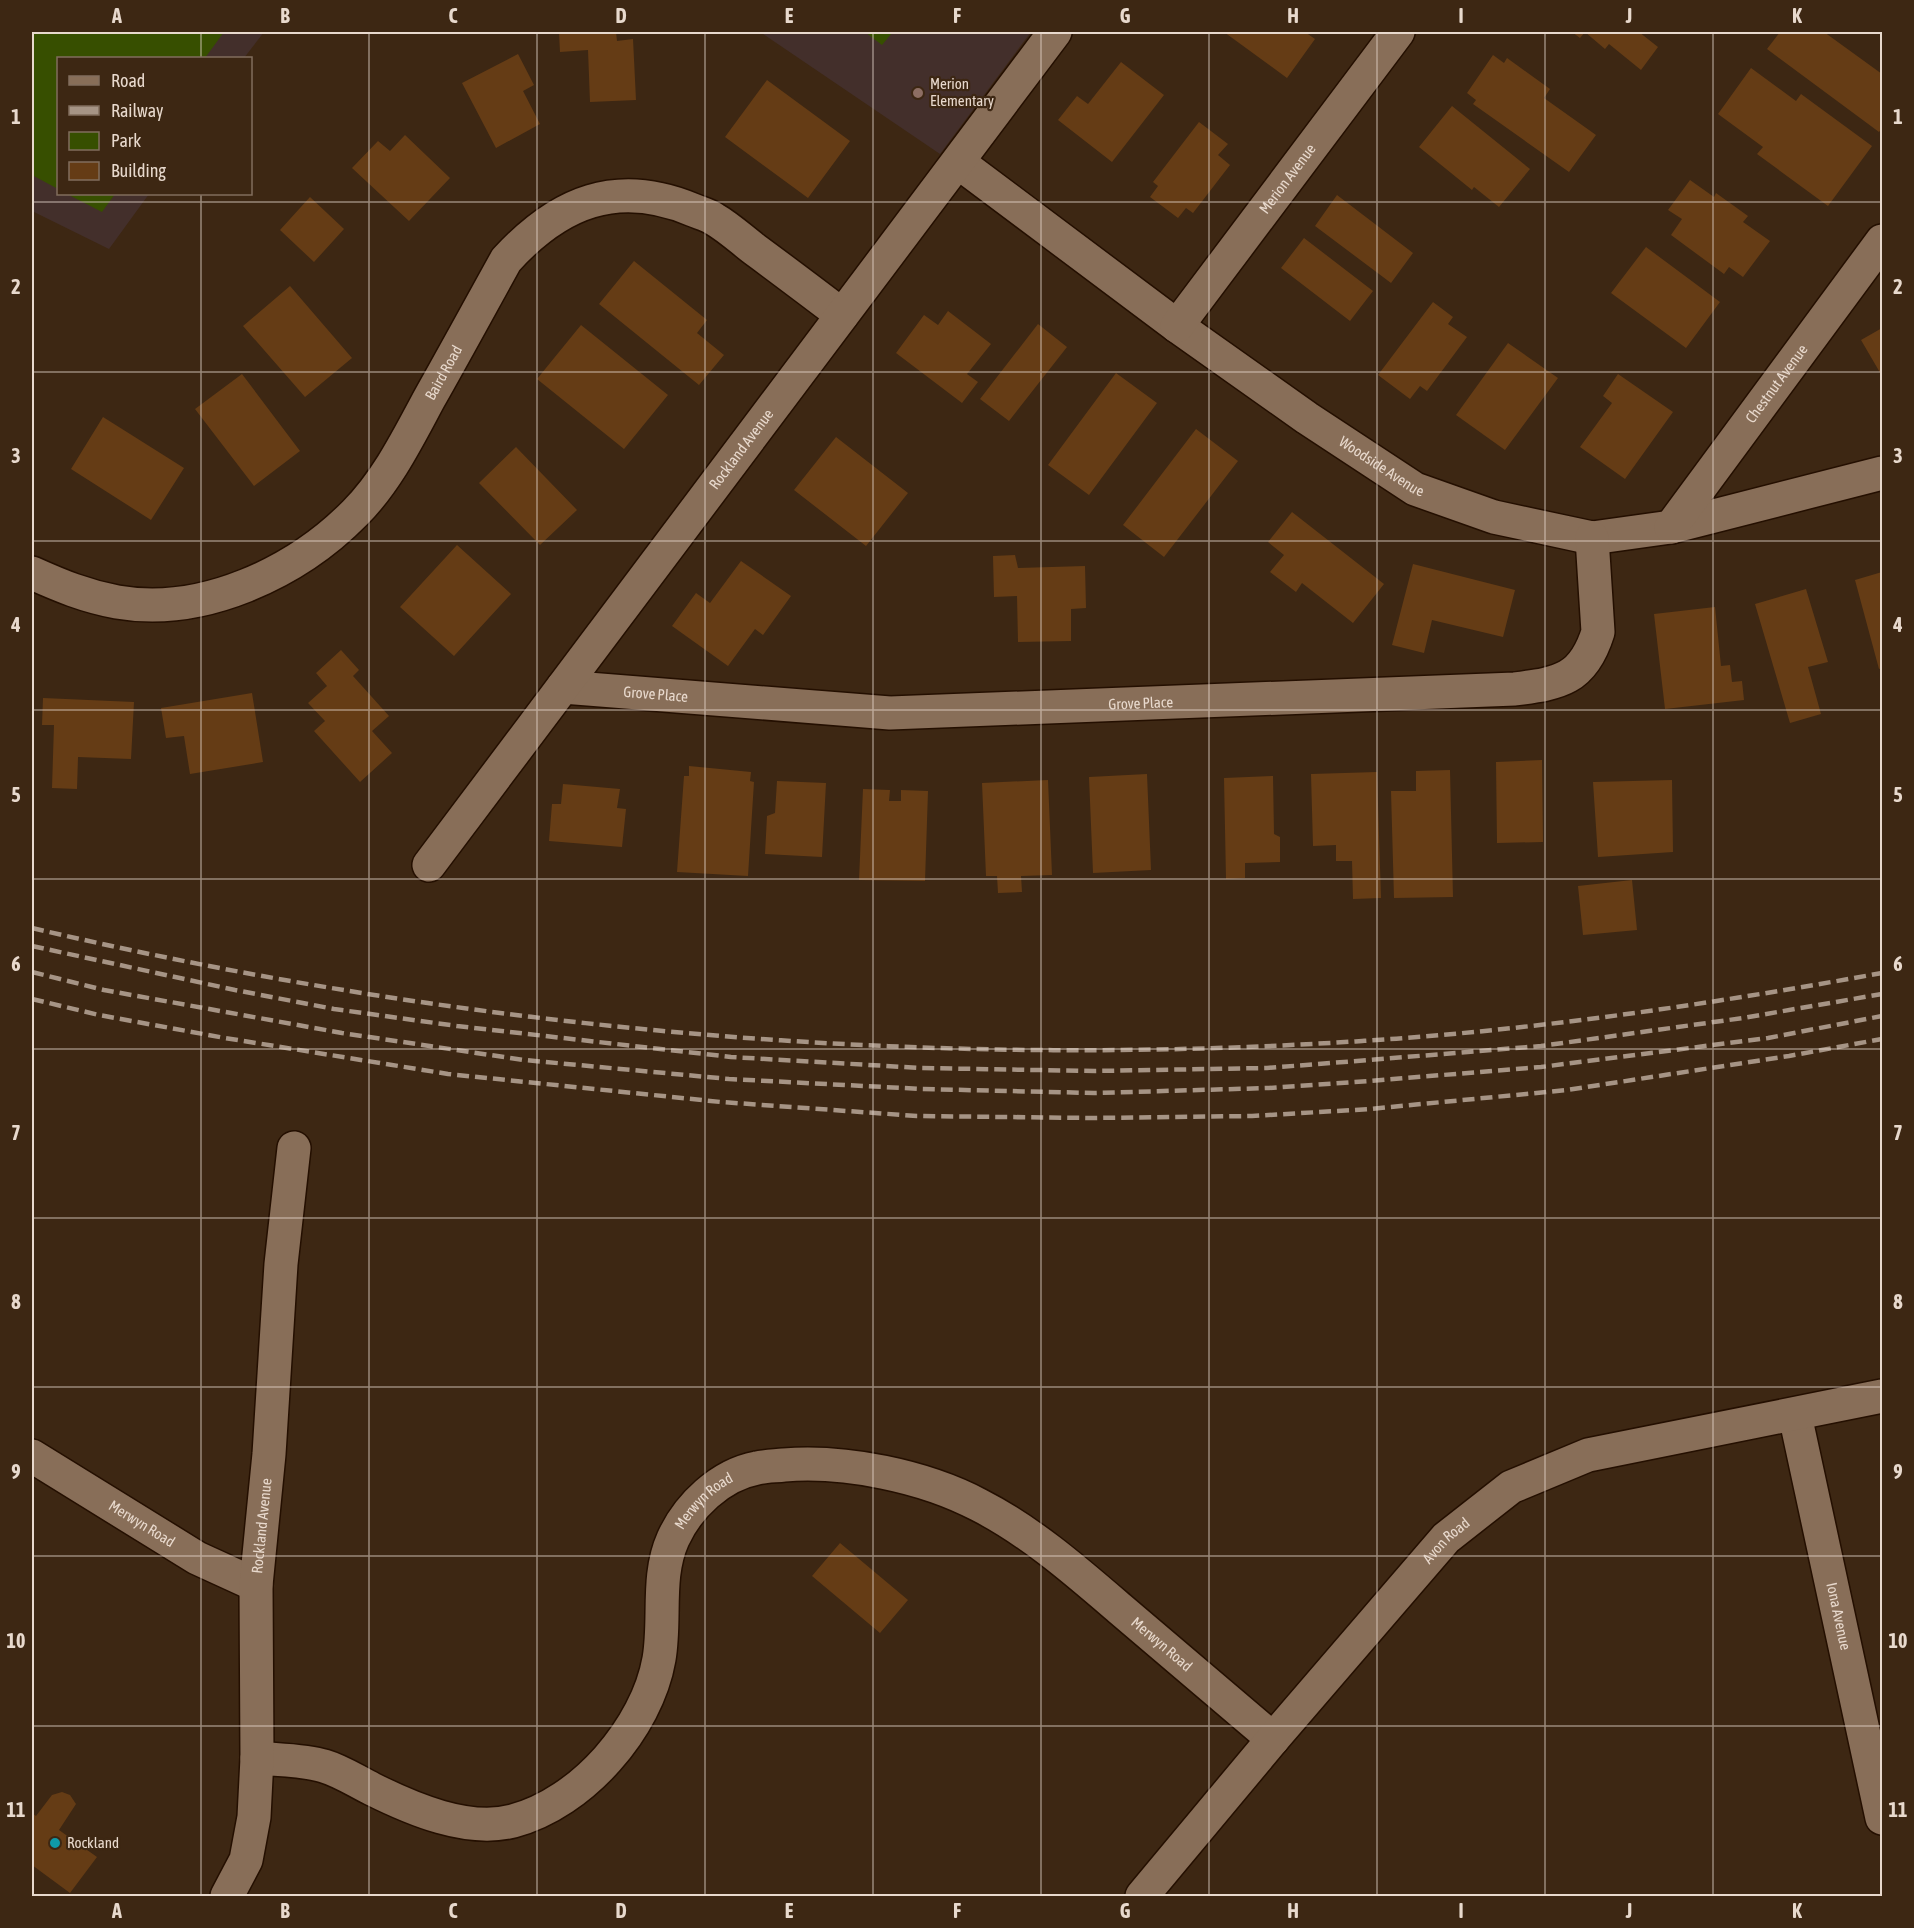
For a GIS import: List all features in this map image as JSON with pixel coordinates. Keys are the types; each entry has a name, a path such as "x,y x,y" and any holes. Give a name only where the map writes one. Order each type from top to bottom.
{"street":[{"name":"Rockland Avenue","path":"429,865 1055,32"},
{"name":"Merion Avenue","path":"1177,326 1398,32"},
{"name":"Woodside Avenue","path":"958,162 1177,326 1306,418 1415,489 1494,517 1592,538 1671,527 1882,472"},
{"name":"Baird Road","path":"32,573 69,590 118,602 162,604 236,590 292,562 355,513 376,487 399,453 506,260 523,241 545,225 570,209 594,199 624,195 652,196 680,204 714,219 842,315"},
{"name":"Chestnut Avenue","path":"1671,527 1882,241"},
{"name":"Grove Place","path":"563,687 890,713 1515,690 1545,686 1574,674 1593,647 1598,632 1592,538"},
{"name":"Rockland Avenue","path":"227,1896 246,1860 254,1816 257,1758 256,1585 281,1264 294,1148"},
{"name":"Avon Road","path":"1142,1896 1446,1538 1511,1486 1588,1455 1882,1396"},
{"name":"Iona Avenue","path":"1795,1414 1882,1818"},
{"name":"Merwyn Road","path":"32,1456 197,1558 256,1585"},
{"name":"Merwyn Road","path":"257,1758 320,1764 417,1809 455,1821 479,1824 511,1822 543,1811 572,1793 608,1759 631,1728 647,1696 659,1661 663,1618 663,1575 672,1541 687,1514 708,1493 732,1476 757,1467 800,1464 847,1467 895,1475 935,1486 979,1504 1020,1530 1074,1570 1273,1739"}],"shaded area":[{"path":"32,32 264,32 245,57 57,57 57,195 148,195 109,249 32,211"},
{"name":"Merion Elementary","path":"760,32 1031,32 940,154"}],"green space":[{"path":"32,32 224,32 206,57 57,57 57,188 32,175"},
{"path":"865,32 893,32 882,45"},
{"path":"69,195 114,195 102,212"}],"building":[{"path":"559,32 616,32 617,41 633,39 636,100 590,102 588,50 560,52"},
{"path":"1224,32 1305,32 1315,39 1287,78"},
{"path":"1572,32 1585,32 1580,38"},
{"path":"1585,32 1639,32 1658,47 1641,70 1609,44 1605,49"},
{"path":"1780,32 1824,32 1882,74 1882,128 1879,132 1767,49"},
{"path":"518,54 534,85 523,91 540,124 496,148 462,83"},
{"path":"1493,55 1504,63 1507,58 1550,89 1544,98 1596,135 1569,172 1473,104 1476,100 1467,93"},
{"path":"1121,62 1164,95 1112,162 1058,120 1077,96 1088,104"},
{"path":"1751,68 1796,101 1801,94 1872,146 1828,206 1757,154 1763,147 1718,114"},
{"path":"767,80 850,141 808,198 725,137"},
{"path":"1452,106 1530,169 1499,207 1474,187 1472,190 1419,147"},
{"path":"1199,122 1228,144 1218,155 1230,165 1193,213 1186,208 1178,218 1150,197 1158,186 1153,182"},
{"path":"405,135 450,178 409,221 352,168 378,141 390,151"},
{"path":"1690,180 1714,197 1716,193 1748,216 1743,222 1770,241 1743,277 1729,267 1724,274 1671,235 1682,219 1668,210"},
{"path":"1337,195 1413,253 1391,283 1315,226"},
{"path":"310,197 344,229 314,262 280,230"},
{"path":"1304,238 1373,291 1350,321 1281,268"},
{"path":"1646,247 1720,302 1686,348 1611,293"},
{"path":"634,261 707,320 697,333 724,355 699,385 599,304"},
{"path":"290,286 352,358 305,397 243,326"},
{"path":"1433,302 1453,317 1448,324 1467,337 1427,391 1420,386 1410,399 1378,375"},
{"path":"948,311 991,344 967,374 978,382 962,403 896,353 924,315 938,325"},
{"path":"1038,324 1067,347 1009,421 980,399"},
{"path":"581,325 668,395 624,449 537,379"},
{"path":"1882,328 1882,376 1861,340"},
{"path":"1508,343 1558,378 1505,450 1456,415"},
{"path":"1116,373 1157,403 1089,495 1048,465"},
{"path":"242,374 300,451 254,486 195,409"},
{"path":"1618,374 1673,412 1625,479 1580,447 1612,403 1603,396"},
{"path":"103,417 184,468 151,520 71,469"},
{"path":"1196,429 1238,461 1164,557 1123,525"},
{"path":"836,437 908,493 866,546 794,490"},
{"path":"516,447 577,510 540,545 479,483"},
{"path":"1292,512 1384,584 1353,623 1302,583 1296,592 1270,572 1284,555 1268,542"},
{"path":"457,545 511,594 454,656 400,607"},
{"path":"1015,555 1018,568 1085,566 1086,608 1071,609 1071,641 1018,642 1017,596 994,597 993,556"},
{"path":"741,561 791,596 763,635 755,629 728,666 672,626 696,593 710,603"},
{"path":"1413,564 1515,590 1503,637 1432,620 1424,653 1392,645"},
{"path":"1882,572 1882,668 1879,669 1855,580"},
{"path":"1806,589 1828,662 1808,667 1821,714 1790,723 1755,604"},
{"path":"1715,607 1721,666 1730,665 1732,682 1742,681 1744,700 1665,709 1654,614"},
{"path":"341,650 359,670 353,676 389,716 372,731 392,753 360,782 314,731 325,721 308,703 327,686 316,673"},
{"path":"252,693 263,762 190,774 184,736 166,738 161,708"},
{"path":"43,698 134,702 131,759 78,757 77,789 52,788 54,725 42,725"},
{"path":"1542,760 1543,842 1497,843 1496,762"},
{"path":"689,766 751,772 750,781 754,782 748,876 677,872 684,776 689,776"},
{"path":"1450,770 1453,897 1394,898 1391,791 1416,791 1416,771"},
{"path":"1377,772 1381,898 1353,899 1352,861 1336,861 1336,845 1313,846 1311,774"},
{"path":"1147,774 1151,870 1093,873 1089,777"},
{"path":"1273,776 1274,834 1280,837 1280,862 1245,863 1245,878 1226,879 1224,778"},
{"path":"1048,780 1052,875 1021,876 1022,892 998,893 997,876 986,876 982,783"},
{"path":"1672,780 1673,852 1598,857 1593,782"},
{"path":"777,781 826,783 822,857 765,854 767,816 775,813"},
{"path":"563,784 620,789 617,808 626,809 622,847 549,841 552,804 561,804"},
{"path":"863,789 890,790 889,801 901,801 901,790 928,791 925,881 859,880"},
{"path":"1632,880 1637,930 1583,935 1578,886"},
{"path":"840,1543 908,1600 880,1633 812,1576"},
{"name":"Rockland","path":"62,1792 70,1795 76,1804 59,1830 97,1857 70,1893 32,1865 32,1813 36,1816 52,1795"}],"railway":[{"path":"32,928 196,963 360,993 526,1016 693,1034 860,1045 1027,1050 1195,1049 1428,1036 1624,1014 1882,973"},
{"path":"32,946 334,1009 457,1026 731,1057 922,1068 1095,1071 1267,1068 1541,1046 1743,1018 1882,994"},
{"path":"32,972 104,990 342,1033 524,1060 729,1079 922,1089 1094,1093 1269,1088 1369,1081 1541,1067 1768,1038 1882,1016"},
{"path":"32,999 99,1015 225,1038 448,1074 721,1102 917,1116 1093,1118 1252,1116 1370,1109 1567,1090 1789,1056 1882,1039"}],"place":[{"name":"Merion Elementary","path":"918,93"},
{"name":"Rockland","path":"55,1843"}]}
